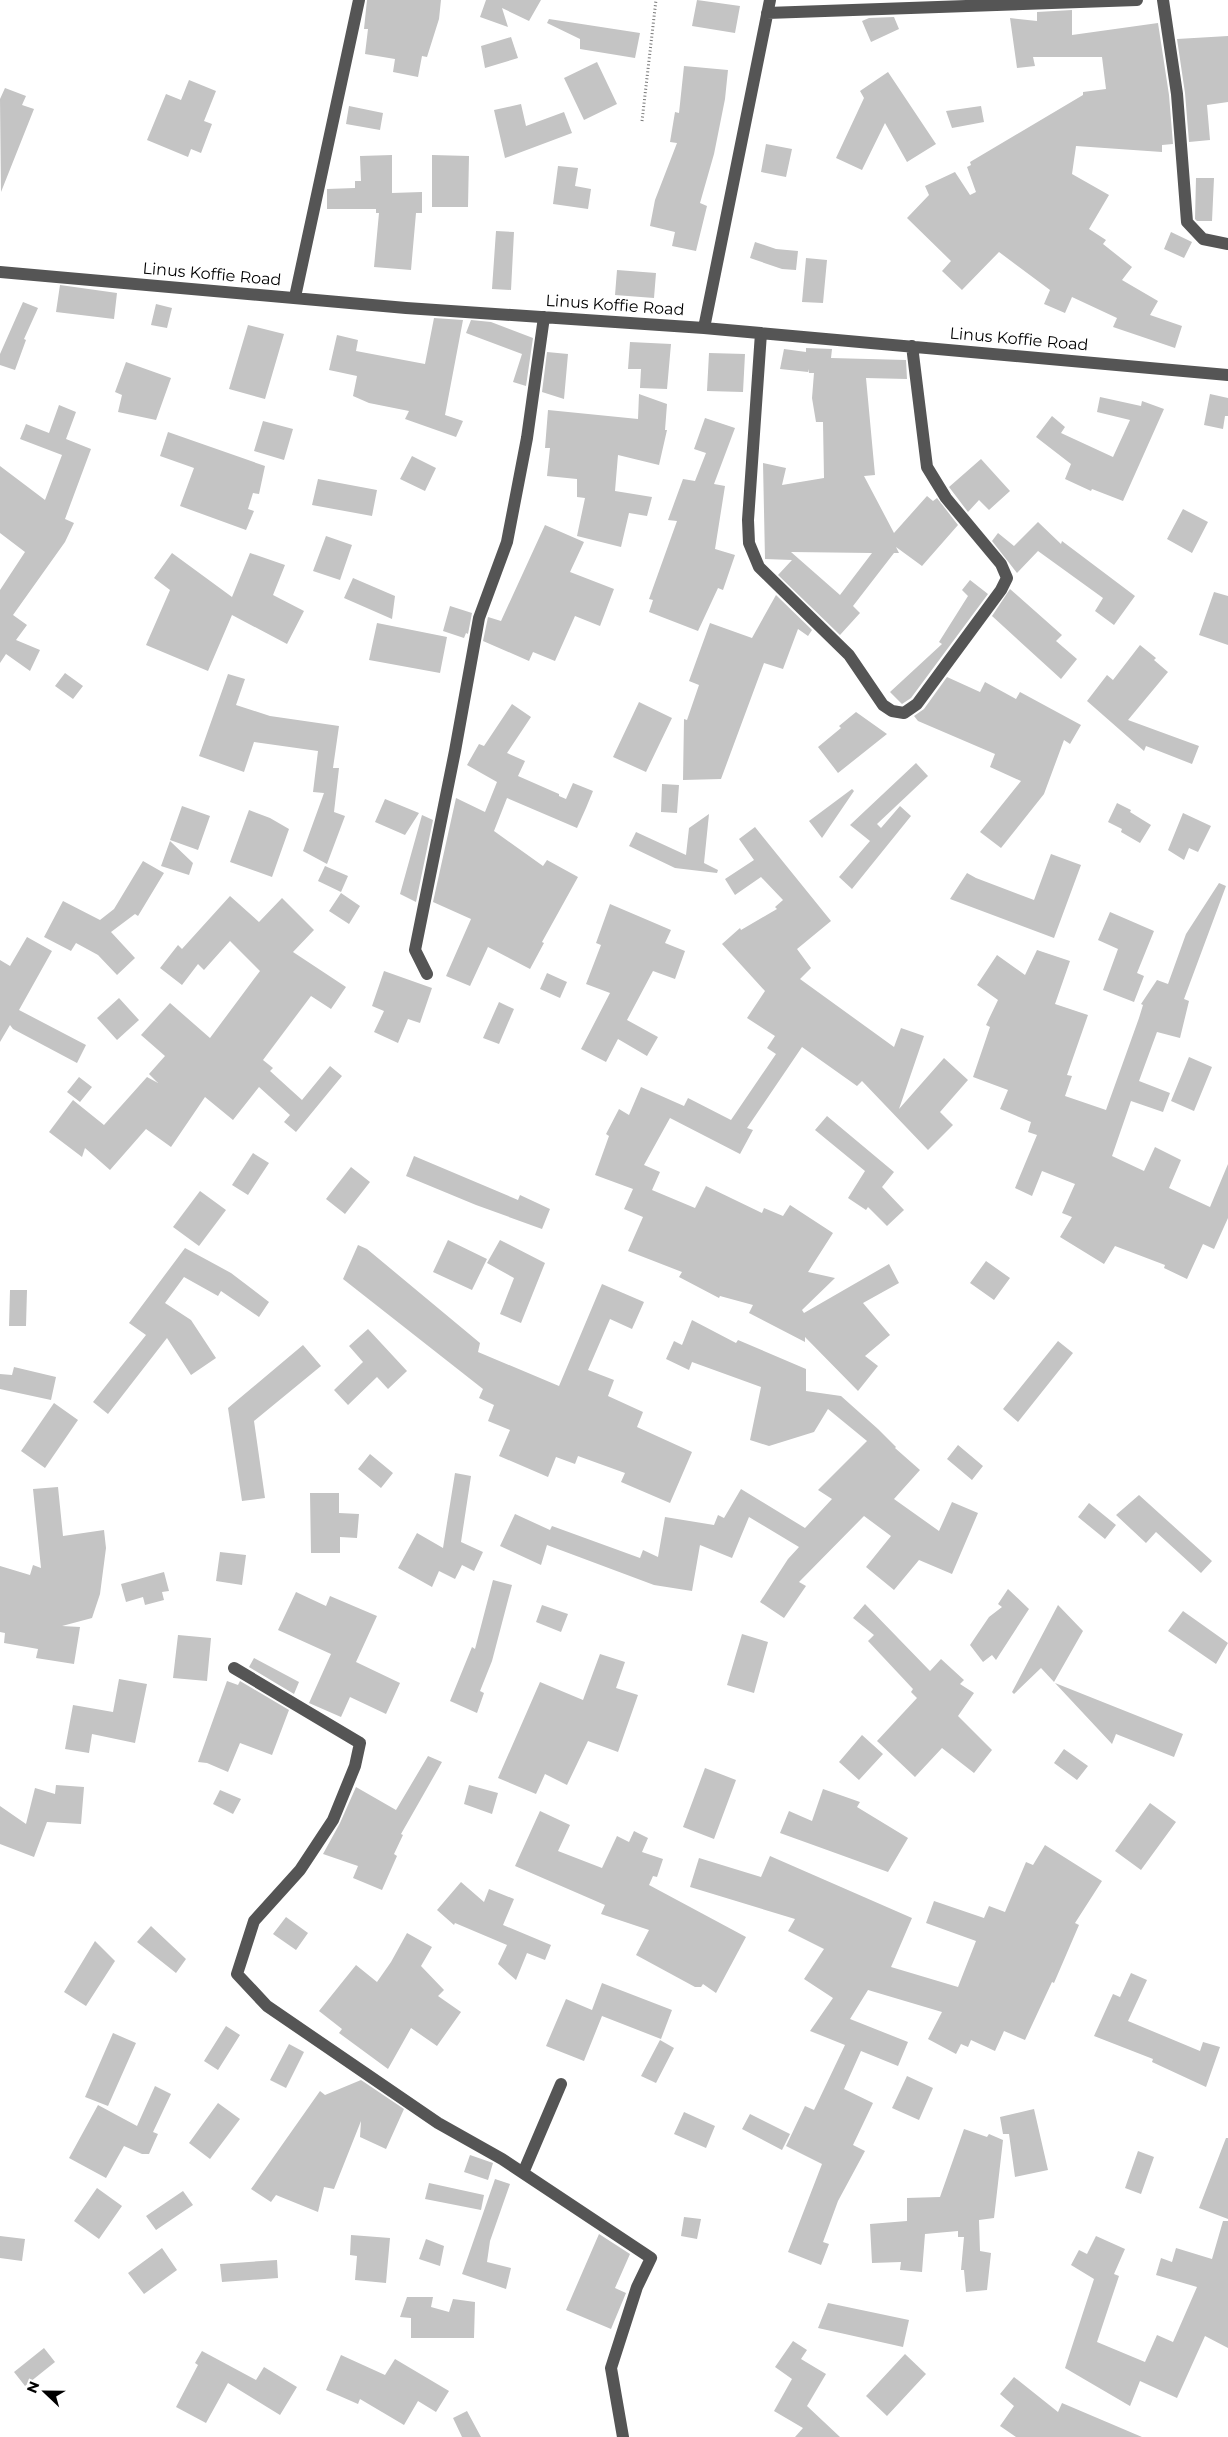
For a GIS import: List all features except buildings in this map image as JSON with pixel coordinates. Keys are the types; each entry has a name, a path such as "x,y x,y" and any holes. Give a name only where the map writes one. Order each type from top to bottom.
{"street":[{"path":"295,298 358,0"},
{"path":"704,328 770,0"},
{"path":"767,13 1137,0"},
{"path":"1163,0 1177,94 1187,222 1203,238 1228,244"},
{"name":"Linus Koffie Road","path":"0,272 295,298 704,328 1228,375"},
{"path":"427,974 415,950 456,752 479,618 507,542 527,438 544,317"},
{"path":"761,333 748,520 749,543 759,567 849,655 883,705 892,712 904,713 917,704 1001,590 1007,578 1001,564 946,498 927,467 912,346"},
{"path":"234,1668 360,1743 355,1766 333,1820 300,1870 254,1921 237,1974 267,2006 438,2123 523,2173 651,2258 637,2287 611,2368 623,2437"},
{"path":"523,2173 561,2084"}],"path":[{"path":"642,121 656,0"}]}
